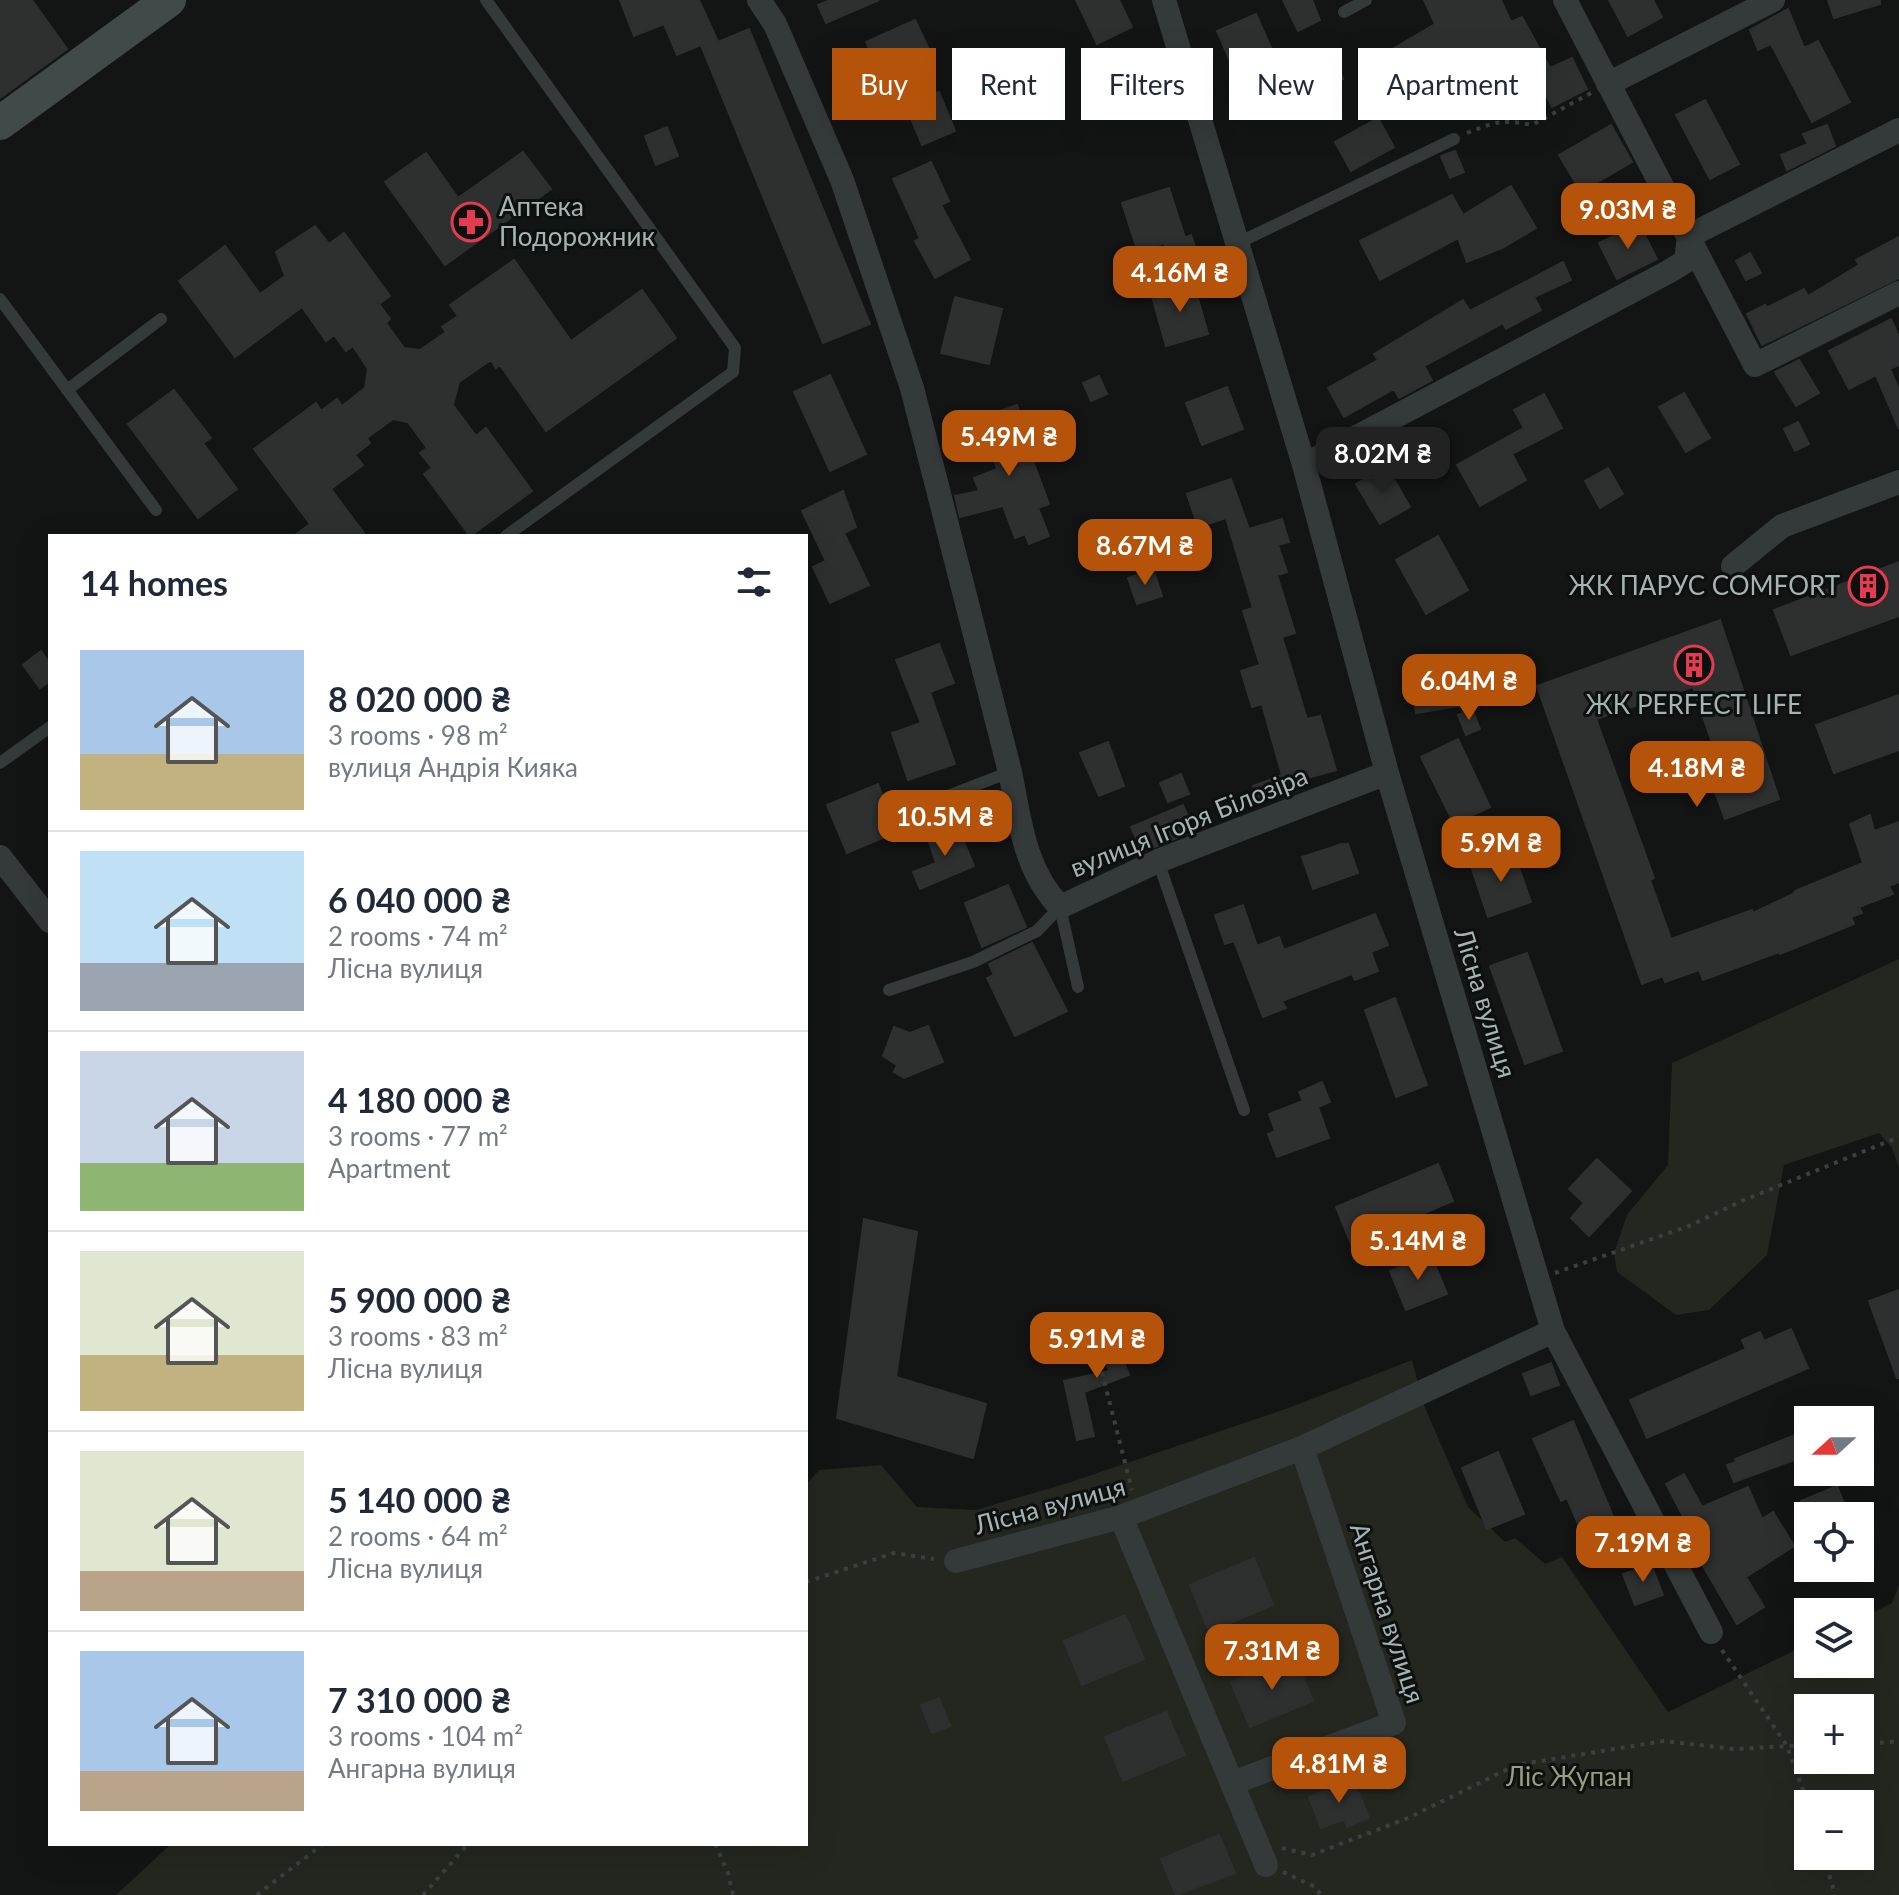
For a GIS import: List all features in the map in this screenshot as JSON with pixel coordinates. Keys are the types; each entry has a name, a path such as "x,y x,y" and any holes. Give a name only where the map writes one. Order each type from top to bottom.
{"main road":[{"path":"0,123 169,0"}],"street":[{"name":"вулиця Ігоря Білозіра","path":"759,0 775,24 842,180 912,388 1035,876 1060,907 1158,861 1387,773"},
{"name":"Лісна вулиця","path":"1164,0 1304,465 1387,773 1553,1331 1711,1632"},
{"path":"1565,0 1755,365 1899,293"},
{"path":"1608,84 1773,0"},
{"path":"1689,236 1899,130"},
{"path":"1304,465 1668,272 1686,261 1689,236"},
{"path":"1733,566 1782,526 1899,482"},
{"path":"0,857 48,918"},
{"name":"Лісна вулиця","path":"956,1561 1130,1514 1302,1448 1553,1331"},
{"name":"Ангарна вулиця","path":"1232,1783 1394,1723 1302,1448"},
{"path":"1130,1514 1261,1854"}],"lane":[{"path":"486,0 735,348 733,372 509,534"},
{"path":"1344,12 1366,0"},
{"path":"1238,243 1454,139"},
{"path":"0,299 156,510"},
{"path":"67,390 161,319"},
{"path":"0,763 48,728"},
{"path":"903,813 1010,772"},
{"path":"1158,861 1244,1110"},
{"path":"1060,907 1078,987"},
{"path":"889,990 973,962 1037,931 1060,907"}],"path":[{"path":"1454,139 1498,121 1532,125 1608,84"},
{"path":"1538,1279 1689,1226 1744,1200 1899,1137"},
{"path":"1087,1314 1130,1514"},
{"path":"808,1581 894,1553 956,1561"},
{"path":"1711,1632 1787,1746 1803,1790"},
{"path":"1261,1854 1312,1855 1408,1818 1516,1765 1664,1741 1734,1749 1794,1746"},
{"path":"1874,1744 1899,1741"},
{"path":"257,1895 320,1846"},
{"path":"423,1895 466,1846"},
{"path":"716,1846 728,1873 733,1895"},
{"path":"1261,1854 1315,1887 1321,1895"},
{"path":"1828,1870 1835,1895"}],"green space":[{"path":"1899,959 1899,1168 1892,1148 1879,1133 1784,1165 1767,1255 1709,1310 1676,1315 1617,1272 1614,1253 1627,1215 1668,1165 1672,1063"},
{"name":"Ліс Жупан","path":"1412,1360 1423,1403 1468,1507 1505,1542 1515,1538 1545,1564 1562,1557 1668,1712 1794,1651 1794,1678 1874,1678 1874,1612 1892,1603 1899,1585 1899,1895 116,1895 169,1846 808,1846 808,1483 819,1470 881,1465 917,1507 976,1510 1074,1481 1291,1407"}],"building":[{"path":"0,0 32,0 67,49 0,98"},
{"path":"620,0 699,0 718,42 749,29 870,324 823,343 701,45 677,55 664,24 634,36"},
{"path":"830,0 879,0 826,23 818,5"},
{"path":"1076,0 1119,0 1132,27 1097,44"},
{"path":"1283,0 1312,0 1320,20 1298,31"},
{"path":"1424,0 1501,0 1511,22 1522,17 1539,48 1394,48 1435,24"},
{"path":"1609,0 1653,0 1662,17 1628,36"},
{"path":"1828,0 1880,0 1880,4 1834,18"},
{"path":"1788,9 1804,48 1818,41 1850,102 1812,122 1771,44 1758,50 1750,30"},
{"path":"1256,14 1271,48 1229,48 1229,59 1217,31"},
{"path":"915,20 928,48 869,48 866,42"},
{"path":"1572,58 1587,89 1552,107 1546,95 1546,61 1550,68"},
{"path":"939,92 955,131 922,145 912,120 936,120 936,93"},
{"path":"1705,100 1739,164 1710,179 1676,115"},
{"path":"1379,120 1394,147 1351,171 1335,142"},
{"path":"1611,125 1632,162 1581,192 1559,155"},
{"path":"1827,125 1835,146 1787,170 1781,155 1808,144 1803,134"},
{"path":"667,127 678,156 656,165 645,136"},
{"path":"1455,151 1464,172 1450,178 1441,156"},
{"path":"523,152 551,189 445,265 385,182 426,153 458,198"},
{"path":"931,162 949,201 941,205 970,259 935,278 915,241 920,238 893,179"},
{"path":"1511,186 1536,228 1502,248 1467,262 1458,238 1380,280 1360,241 1452,195 1463,215"},
{"path":"1169,188 1185,238 1191,235 1198,256 1173,266 1164,243 1138,252 1122,203"},
{"path":"1639,224 1657,259 1617,279 1599,243"},
{"path":"315,226 329,244 344,233 390,296 379,304 390,319 386,323 404,348 420,350 446,332 442,327 458,316 450,305 514,260 571,341 642,290 676,338 546,431 500,365 496,368 491,360 459,382 453,405 476,436 486,428 532,491 473,534 469,534 424,474 432,468 420,453 427,448 408,422 393,419 367,438 370,443 355,455 363,465 331,489 365,534 297,534 310,524 254,449 316,403 321,411 337,399 342,406 365,388 368,369 353,346 346,351 334,335 326,341 302,307 235,357 179,281 225,246 260,294 285,276 276,252"},
{"path":"1899,237 1899,278 1762,345 1747,314 1804,289 1808,296 1859,265 1856,260"},
{"path":"1750,253 1761,273 1746,280 1736,261"},
{"path":"1563,262 1571,280 1534,297 1541,310 1506,329 1503,323 1424,366 1432,380 1399,398 1394,389 1344,417 1328,388 1378,360 1374,354 1463,300 1470,311"},
{"path":"1193,281 1208,334 1166,346 1151,293"},
{"path":"955,297 1002,309 989,364 941,353"},
{"path":"1891,319 1899,337 1899,365 1890,369 1899,390 1899,429 1876,375 1849,389 1829,351"},
{"path":"1799,360 1819,393 1796,406 1775,372"},
{"path":"830,375 866,454 830,471 794,392"},
{"path":"1099,376 1107,394 1091,401 1083,383"},
{"path":"1227,387 1243,429 1202,445 1186,403"},
{"path":"174,390 211,438 203,443 237,489 198,518 128,424"},
{"path":"1684,393 1710,438 1686,452 1659,407"},
{"path":"1544,394 1562,428 1512,454 1526,480 1480,506 1457,465 1524,428 1514,410"},
{"path":"1017,405 1028,448 1049,504 1038,508 1049,536 1029,544 1025,534 1015,538 1003,506 960,517 955,496 979,491 974,478 997,469 980,418"},
{"path":"1798,422 1809,444 1795,451 1784,429"},
{"path":"1386,466 1410,507 1380,524 1356,484"},
{"path":"1608,468 1623,494 1600,508 1585,481"},
{"path":"1231,479 1249,529 1282,519 1289,542 1278,545 1287,572 1277,575 1295,633 1282,637 1307,719 1320,716 1336,770 1286,784 1288,789 1258,800 1253,786 1282,775 1262,704 1252,707 1241,671 1260,665 1243,611 1253,608 1226,518 1198,527 1187,494"},
{"path":"843,491 856,527 844,533 869,585 830,603 813,567 826,561 802,511"},
{"path":"1438,536 1468,590 1426,614 1396,560"},
{"name":"ЖК ПАРУС COMFORT","path":"1899,562 1899,616 1791,655 1774,610"},
{"path":"1153,569 1162,596 1137,604 1128,578"},
{"path":"1720,620 1779,799 1725,819 1708,773 1721,769 1693,687 1596,719 1654,878 1650,880 1671,939 1752,910 1753,913 1795,891 1863,863 1850,824 1870,815 1874,831 1899,822 1899,882 1889,886 1893,894 1859,907 1862,913 1851,917 1854,924 1780,954 1703,980 1699,970 1665,982 1663,976 1642,984 1537,686"},
{"path":"939,644 954,683 930,692 955,764 908,780 892,733 921,723 896,660"},
{"path":"41,651 48,661 48,682 40,688 23,665"},
{"path":"1450,655 1459,706 1416,713 1407,663"},
{"path":"1899,695 1899,750 1834,773 1816,725"},
{"path":"1472,709 1480,729 1466,735 1458,715"},
{"path":"1458,739 1490,807 1454,824 1421,757"},
{"path":"1108,742 1124,786 1099,796 1080,753"},
{"path":"1181,774 1189,794 1168,802 1160,783"},
{"path":"878,784 897,832 847,853 827,805"},
{"path":"1183,805 1194,831 1142,852 1131,827"},
{"path":"957,826 974,866 920,889 913,872 936,863 928,838"},
{"path":"1348,844 1358,873 1313,889 1302,857"},
{"path":"1513,851 1531,902 1488,917 1471,866"},
{"path":"1008,885 1026,927 982,947 965,903"},
{"path":"1243,905 1257,946 1279,937 1284,950 1375,914 1388,945 1371,952 1378,971 1355,980 1352,974 1282,1001 1286,1008 1263,1017 1234,941 1225,944 1215,915"},
{"path":"1032,943 1067,1011 1015,1036 987,978 994,975 989,964"},
{"path":"1527,953 1562,1051 1525,1064 1490,966"},
{"path":"1395,998 1427,1085 1396,1097 1365,1010"},
{"path":"928,1026 943,1062 904,1078 894,1072 897,1065 883,1056 894,1027 910,1033"},
{"path":"1322,1082 1330,1102 1318,1107 1329,1138 1277,1157 1268,1134 1275,1131 1269,1114 1303,1101 1299,1092"},
{"path":"1597,1159 1631,1191 1589,1236 1571,1218 1584,1203 1569,1189"},
{"path":"1438,1164 1453,1201 1351,1244 1336,1207"},
{"path":"864,1219 917,1232 896,1377 986,1404 973,1458 837,1418"},
{"path":"1431,1255 1447,1294 1406,1310 1390,1271"},
{"path":"1899,1290 1899,1378 1897,1378 1869,1301"},
{"path":"1125,1328 1133,1350 1121,1355 1129,1375 1084,1392 1094,1436 1077,1440 1064,1381 1109,1371 1097,1339"},
{"path":"1791,1329 1808,1368 1647,1438 1630,1400 1746,1349 1742,1340 1760,1332 1764,1341"},
{"path":"1551,1363 1559,1385 1531,1395 1523,1374"},
{"path":"1573,1421 1625,1545 1593,1559 1567,1498 1561,1501 1533,1439"},
{"path":"1794,1436 1794,1460 1734,1482 1727,1465 1736,1462 1735,1459"},
{"path":"1498,1452 1524,1514 1487,1529 1462,1468"},
{"path":"1684,1474 1702,1507 1748,1487 1762,1519 1773,1512 1794,1546 1746,1577 1764,1607 1737,1624 1689,1542 1695,1539 1666,1484"},
{"path":"1837,1486 1843,1502 1801,1502"},
{"path":"1254,1558 1273,1605 1209,1632 1190,1585"},
{"path":"1651,1564 1663,1595 1635,1605 1623,1574"},
{"path":"1125,1615 1144,1659 1082,1685 1064,1641"},
{"path":"1294,1656 1313,1701 1250,1727 1231,1682"},
{"path":"939,1698 950,1726 932,1733 921,1705"},
{"path":"1166,1712 1185,1755 1123,1781 1105,1737"},
{"path":"1353,1779 1369,1818 1347,1827 1344,1819 1321,1828 1309,1797"},
{"path":"1219,1835 1235,1873 1176,1895 1161,1859"}],"place":[{"name":"Аптека Подорожник","path":"471,222"},
{"name":"ЖК ПАРУС COMFORT","path":"1868,586"},
{"name":"ЖК PERFECT LIFE","path":"1694,665"}]}
